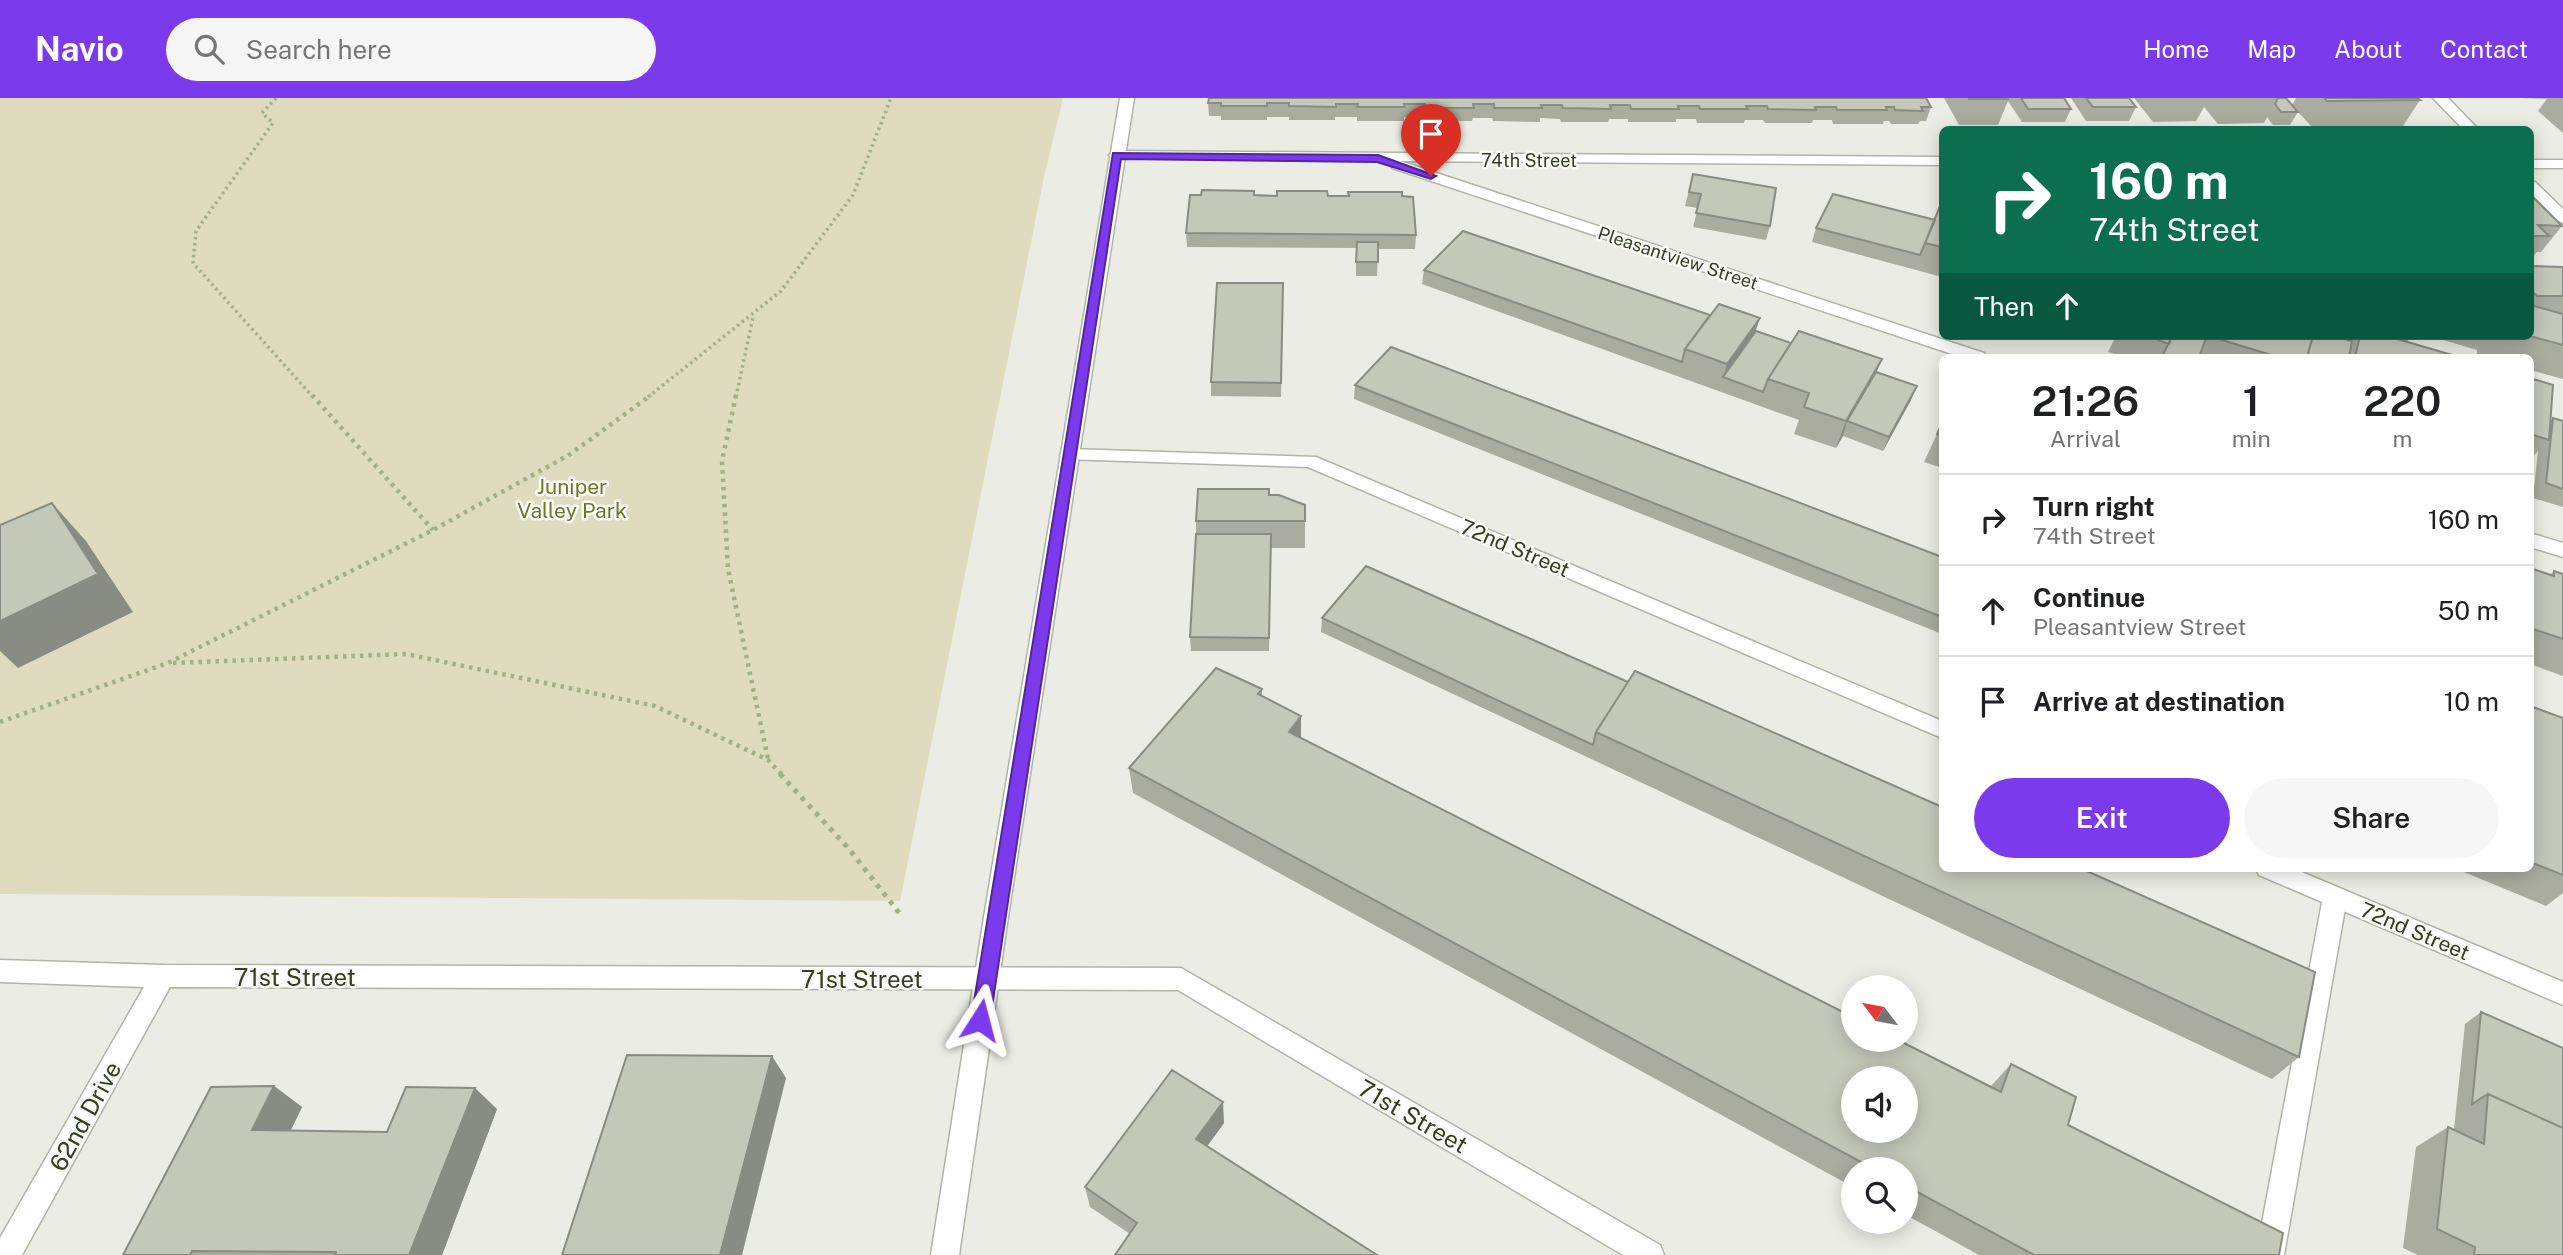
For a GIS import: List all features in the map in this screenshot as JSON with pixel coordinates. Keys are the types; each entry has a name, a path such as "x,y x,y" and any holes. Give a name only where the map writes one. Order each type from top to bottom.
{"street":[{"path":"945,1255 986,980 1127,98"},
{"path":"2440,98 2468,126"},
{"name":"74th Street","path":"1116,155 1939,162"},
{"name":"Pleasantview Street","path":"1378,159 1969,354"},
{"path":"2534,164 2563,164"},
{"path":"2534,189 2563,218"},
{"name":"72nd Street","path":"1069,455 1310,461 1939,729"},
{"path":"2534,541 2563,550"},
{"name":"72nd Street","path":"2276,872 2563,994"},
{"path":"2270,1255 2335,897"},
{"name":"71st Street","path":"0,971 163,976 1181,979 1650,1255"},
{"name":"62nd Drive","path":"6,1255 163,976"}],"path":[{"path":"276,98 262,113 273,123 196,231 193,263 433,530"},
{"path":"0,722 168,663 433,530 569,455 754,315 781,291 853,195 891,98"},
{"path":"754,315 722,461 727,569 768,760"},
{"path":"168,663 406,654 655,706 768,760 849,849 900,914"}],"green space":[{"name":"Juniper Valley Park","path":"0,98 1063,98 1044,177 900,901 0,894"}],"building":[{"path":"1209,98 1926,98 1931,107 1921,107 1923,111 1895,110 1894,107 1886,107 1887,110 1837,110 1836,107 1815,107 1816,110 1768,109 1767,106 1746,106 1748,109 1678,106 1679,109 1631,109 1630,105 1610,105 1611,109 1563,108 1562,105 1541,105 1542,108 1494,108 1494,104 1473,104 1474,108 1426,108 1425,104 1404,104 1405,107 1357,107 1358,104 1336,104 1336,107 1289,106 1289,103 1221,106 1221,103 1208,103"},
{"path":"2008,98 2008,99 1969,99"},
{"path":"2021,98 2064,98 2071,109 2028,109"},
{"path":"2086,98 2129,98 2136,107 2093,107"},
{"path":"2278,98 2286,98 2298,112 2281,112 2275,104"},
{"path":"2324,98 2417,98 2420,100 2327,101"},
{"path":"1693,174 1776,188 1770,226 1696,213 1701,194 1689,192"},
{"path":"1202,190 1254,191 1254,195 1277,196 1277,191 1327,191 1328,196 1349,196 1348,192 1402,192 1402,196 1413,197 1416,235 1186,233 1190,195 1201,195"},
{"path":"1833,194 1935,220 1920,255 1816,228"},
{"path":"2534,198 2562,226 2538,225 2549,236 2534,236"},
{"path":"1939,208 1939,246 1925,243"},
{"path":"1463,231 1710,315 1685,349 1682,362 1424,270"},
{"path":"1357,242 1378,242 1378,262 1356,262"},
{"path":"2534,266 2563,267 2563,296 2537,296 2534,293"},
{"path":"1217,283 1283,283 1281,383 1211,382"},
{"path":"1719,304 1760,318 1727,364 1685,349"},
{"path":"2534,306 2563,314 2563,345 2534,337"},
{"path":"1756,331 1791,343 1768,379 1763,392 1723,377"},
{"path":"1799,331 1882,359 1846,421 1804,407 1809,393 1768,379"},
{"path":"2170,340 2205,340 2200,354 2163,354"},
{"path":"2222,340 2312,340 2308,354 2268,354"},
{"path":"2312,340 2352,341 2350,354 2308,354"},
{"path":"2359,340 2401,340 2449,354 2356,354"},
{"path":"1391,347 1939,556 1939,616 1355,385"},
{"path":"1876,372 1917,386 1889,437 1847,421"},
{"path":"2534,379 2553,385 2549,440 2534,435"},
{"path":"2553,418 2563,421 2563,489 2546,483"},
{"path":"1198,489 1269,489 1269,495 1279,495 1305,505 1305,521 1196,521"},
{"path":"52,503 98,574 0,621 0,525"},
{"path":"1196,534 1271,534 1269,638 1190,637"},
{"path":"1366,566 1628,682 1596,732 1593,745 1322,618"},
{"path":"2534,569 2554,576 2554,571 2563,574 2563,639 2534,629"},
{"path":"1216,668 1262,689 1258,694 1301,716 1289,732 1841,1011 1841,1052 1918,1050 2001,1092 2011,1064 2076,1097 2068,1125 2283,1233 2279,1255 2034,1255 1918,1192 1918,1157 1852,1157 1129,768"},
{"path":"1635,671 1939,806 1939,872 2089,872 2315,972 2299,1057 1596,732"},
{"path":"2534,707 2563,718 2563,875 2534,864"},
{"path":"2481,1012 2563,1048 2563,1128 2488,1094 2472,1104"},
{"path":"627,1055 772,1056 720,1255 562,1255"},
{"path":"1172,1070 1223,1102 1196,1139 1377,1255 1115,1255 1137,1223 1085,1187"},
{"path":"274,1086 252,1130 387,1132 406,1087 475,1088 409,1255 192,1251 190,1255 123,1255 211,1087"},
{"path":"2488,1094 2563,1128 2563,1255 2474,1255 2475,1247 2437,1229 2448,1127 2484,1144"}],"route":[{"path":"980,1020 1116,155 1378,159 1431,176"}]}
